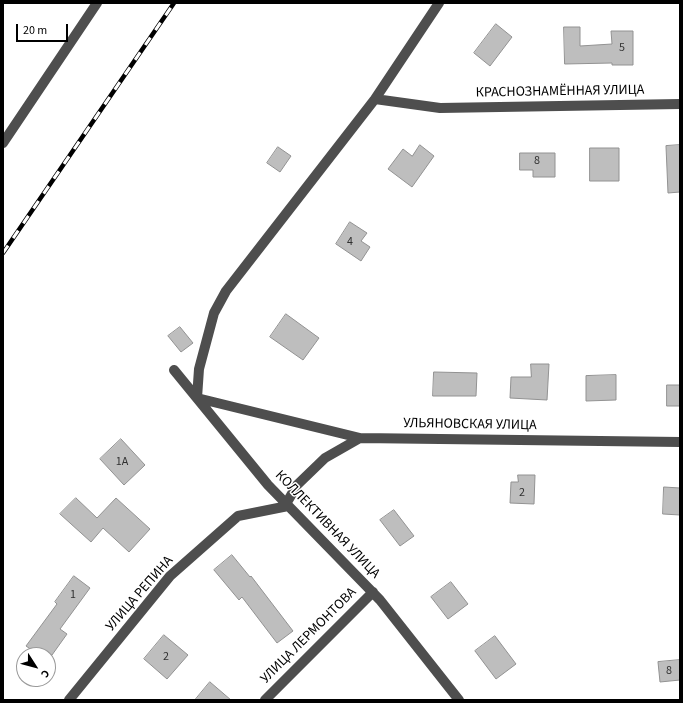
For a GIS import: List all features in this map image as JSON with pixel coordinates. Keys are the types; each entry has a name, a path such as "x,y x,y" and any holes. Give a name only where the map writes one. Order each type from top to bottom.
{"street":[{"path":"3,143 97,3"},
{"path":"360,438 198,398 198,369 214,313 226,291 375,99 439,3"},
{"name":"КРАСНОЗНАМЁННАЯ УЛИЦА","path":"375,99 440,108 680,104"},
{"name":"КОЛЛЕКТИВНАЯ УЛИЦА","path":"174,370 268,485 380,600 459,700"},
{"name":"УЛЬЯНОВСКАЯ УЛИЦА","path":"287,505 297,485 324,458 360,438 680,442"},
{"name":"УЛИЦА РЕПИНА","path":"69,700 170,576 238,516 287,505"},
{"name":"УЛИЦА ЛЕРМОНТОВА","path":"265,700 373,592"}],"building":[{"path":"496,24 512,37 490,66 474,53"},
{"path":"564,27 580,27 580,46 612,44 611,31 633,31 633,65 612,65 612,63 565,64"},
{"path":"420,145 434,156 412,187 388,169 403,149 412,156"},
{"path":"680,145 680,192 668,193 666,146"},
{"path":"278,147 291,156 280,172 267,163"},
{"path":"590,148 619,148 619,181 590,181"},
{"path":"520,153 555,153 555,177 533,177 533,170 520,170"},
{"path":"350,222 367,233 361,241 370,247 361,261 336,244"},
{"path":"286,314 319,338 303,360 270,337"},
{"path":"180,327 193,343 181,352 168,336"},
{"path":"531,364 549,364 547,400 510,398 511,377 531,377"},
{"path":"434,372 477,373 476,396 433,396"},
{"path":"616,375 616,400 586,401 586,376"},
{"path":"667,385 680,385 680,406 667,406"},
{"path":"121,439 145,465 124,485 100,459"},
{"path":"518,475 535,475 534,504 510,503 511,482 518,482"},
{"path":"664,487 680,488 680,515 663,514"},
{"path":"76,498 97,518 116,498 150,529 129,552 103,528 91,542 60,514"},
{"path":"394,510 414,536 400,546 380,520"},
{"path":"232,555 250,577 251,576 293,631 277,643 242,597 239,600 214,570"},
{"path":"74,576 90,588 60,629 67,634 56,649 56,647 27,647 26,646 57,604 55,602"},
{"path":"451,582 468,604 448,619 431,597"},
{"path":"164,635 188,655 167,679 144,659"},
{"path":"495,636 516,664 496,679 475,651"},
{"path":"680,660 680,680 660,682 658,662"},
{"path":"210,682 231,700 195,700"}],"railway":[{"path":"3,253 174,3"}]}
